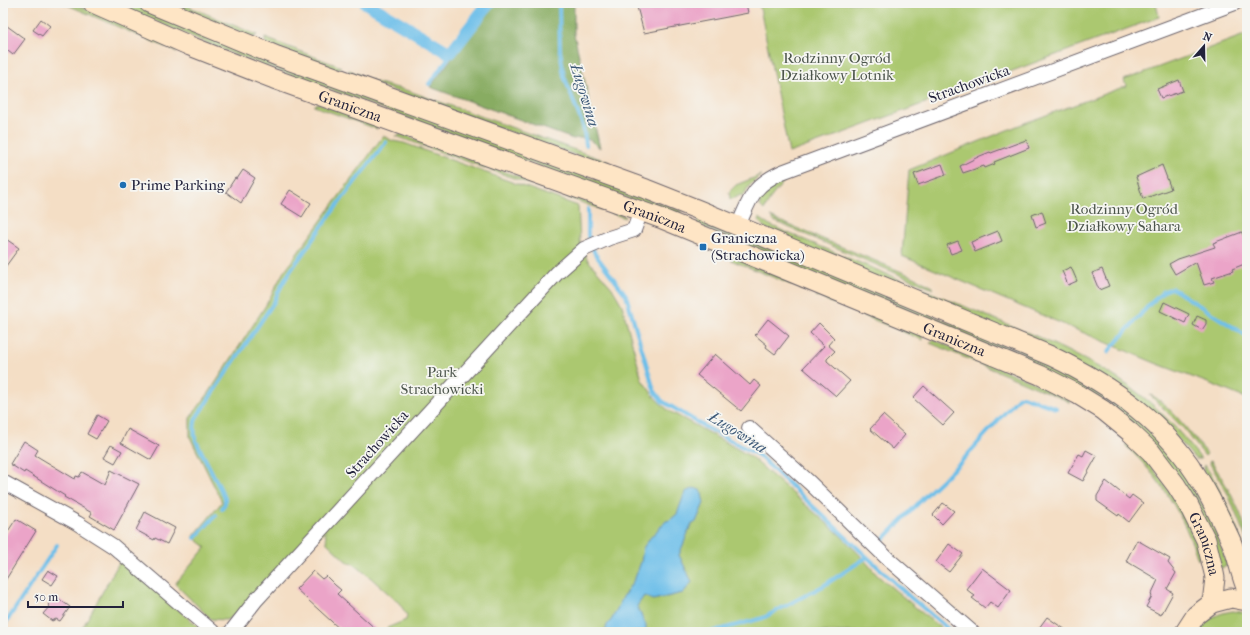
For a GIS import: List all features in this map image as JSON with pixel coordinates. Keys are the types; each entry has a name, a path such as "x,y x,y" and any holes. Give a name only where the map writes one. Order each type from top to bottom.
{"main road":[{"name":"Graniczna","path":"93,3 190,46 274,80 641,211 1040,375 1078,394 1103,410 1134,435 1151,452 1176,485 1188,504 1206,540 1215,578 1212,603"},
{"name":"Graniczna","path":"149,3 277,56 646,189 1051,356 1073,367 1122,396 1157,426 1172,442 1196,473 1232,542 1247,590"},
{"path":"1185,632 1196,615 1212,603 1232,598 1247,601"}],"street":[{"name":"Strachowicka","path":"738,226 754,191 769,178 782,172 1235,3"},
{"name":"Strachowicka","path":"231,632 256,600 552,279 584,249 634,230 641,211"},
{"path":"749,428 810,483 888,559 972,632"},
{"path":"3,482 77,523 113,546 213,632"}],"green space":[{"path":"63,3 72,3 164,42 177,52"},
{"path":"113,3 129,3 196,32 681,211 679,217 231,53"},
{"path":"169,3 180,3 257,35 253,38"},
{"path":"493,3 574,3 574,34 600,148 588,139 573,139 430,87"},
{"name":"Rodzinny Ogród Działkowy Lotnik","path":"759,3 1156,3 1159,17 789,153"},
{"name":"Rodzinny Ogród Działkowy Sahara","path":"1247,34 1247,399 1155,363 902,256 909,170 1022,124 1126,86 1124,80"},
{"path":"265,38 341,67 337,70 265,43"},
{"path":"349,70 378,83 409,91 609,162 604,165 350,75"},
{"path":"318,103 376,124 377,129 314,106"},
{"path":"402,134 623,215 625,218 396,136"},
{"name":"Park Strachowicki","path":"383,136 393,141 404,143 578,206 580,241 587,259 612,288 622,305 642,380 656,399 669,411 751,457 839,534 877,575 945,632 385,632 387,628 406,620 407,615 399,603 354,564 348,563 327,543 325,531 237,614 226,620 211,619 175,584 206,547 193,537 222,502 190,437 190,418 209,393 266,305 283,273"},
{"path":"761,175 749,186 743,196 740,195 730,199 729,192 736,185"},
{"path":"784,179 785,180 772,196 764,210 760,206 760,202 758,202 760,198 776,183"},
{"path":"770,217 914,277 933,287 933,289 774,221"},
{"path":"699,218 1043,362 1061,370 1112,400 1133,416 1151,434 1184,473 1209,518 1227,566 1221,568 1134,426 697,224"},
{"path":"759,218 788,233 1038,337 1092,364 1130,387 1150,403 1173,426 1201,459 1195,459 1160,418 765,228 758,220"},
{"path":"733,256 808,287 809,292 731,260"},
{"path":"820,293 922,335 923,340 816,296"},
{"path":"934,340 1032,382 1069,400 1070,403 930,343"},
{"path":"1150,395 1157,398 1172,412 1207,454 1205,456 1184,429"},
{"path":"1130,443 1152,468 1172,495 1195,539 1201,555 1198,560 1186,528 1178,512 1149,470 1125,445"},
{"path":"1211,461 1239,511 1246,532 1247,541 1228,494 1209,462"},
{"path":"1205,465 1217,485 1232,516 1244,549 1243,550 1203,471"},
{"path":"121,559 204,632 80,632"},
{"path":"1233,611 1247,613 1247,632 1197,632 1213,617 1222,613"}],"water":[{"path":"694,488 700,490 704,503 696,522 691,525 679,555 692,582 683,593 653,600 644,596 637,606 646,625 646,632 605,632 607,625 612,619 635,578 641,562 643,548 666,521 670,520 677,514 685,492"}],"building":[{"path":"636,3 746,3 748,13 644,33"},
{"path":"41,19 50,26 42,36 33,30"},
{"path":"3,23 25,39 13,55 3,47"},
{"path":"1179,80 1183,91 1161,98 1157,89"},
{"path":"1026,140 1029,148 994,162 995,164 985,168 984,166 963,173 960,166 990,152 991,153"},
{"path":"942,164 946,175 918,185 914,174"},
{"path":"1162,165 1171,189 1143,199 1136,177"},
{"path":"243,170 255,178 241,203 226,192 235,178 237,179"},
{"path":"290,190 311,203 302,217 281,204"},
{"path":"1042,211 1046,223 1036,227 1032,215"},
{"path":"998,231 1002,241 975,252 971,242"},
{"path":"1242,232 1247,244 1247,263 1232,269 1233,271 1212,278 1214,282 1204,285 1196,262 1175,274 1169,264 1178,259 1215,247 1213,243"},
{"path":"3,237 19,248 3,270"},
{"path":"958,241 962,250 951,254 947,245"},
{"path":"1071,267 1077,281 1068,285 1062,271"},
{"path":"1102,269 1109,286 1099,290 1092,273"},
{"path":"1164,302 1189,314 1185,323 1160,311"},
{"path":"1197,316 1206,320 1206,324 1202,330 1193,325"},
{"path":"768,319 789,336 775,354 755,335"},
{"path":"819,323 834,338 828,345 835,351 827,359 827,361 850,381 836,396 803,368 824,346 810,333"},
{"path":"715,354 750,385 754,380 761,386 741,411 697,375"},
{"path":"924,386 954,413 943,425 913,398"},
{"path":"97,415 107,421 96,439 87,434"},
{"path":"883,415 905,435 893,449 870,429"},
{"path":"128,429 159,446 151,460 121,443"},
{"path":"24,441 38,450 35,455 75,479 76,476 79,477 82,472 105,485 111,470 139,484 114,530 90,516 92,513 64,497 65,496 25,471 24,473 10,464"},
{"path":"111,445 122,451 115,463 104,457"},
{"path":"1086,450 1097,456 1083,481 1068,473 1079,454 1083,456"},
{"path":"1106,481 1129,499 1132,495 1143,503 1129,522 1119,514 1118,516 1097,501 1097,496"},
{"path":"943,503 954,511 942,524 933,515"},
{"path":"145,512 175,528 167,544 155,538 154,540 136,530"},
{"path":"16,519 36,531 3,584 3,539"},
{"path":"1137,540 1170,559 1168,563 1176,573 1167,589 1173,593 1161,615 1146,607 1158,580 1126,561"},
{"path":"949,544 963,554 949,572 936,562"},
{"path":"982,568 1011,590 998,608 990,602 985,608 972,598 975,596 966,589"},
{"path":"48,570 58,576 52,585 42,579"},
{"path":"313,571 322,579 326,576 341,590 337,594 379,632 343,632 296,589"},
{"path":"55,596 70,607 60,621 56,619 52,621 43,614 50,606 48,605"},
{"path":"1047,617 1057,624 1069,632 1036,632"}],"waterway":[{"path":"366,3 448,52 451,52 489,3"},
{"name":"Ługowina","path":"559,3 560,50 564,76 583,126 586,145"},
{"path":"429,84 451,52"},
{"path":"222,509 225,503 225,498 196,441 194,430 196,418 274,302 285,279 294,265 386,142"},
{"name":"Ługowina","path":"588,209 588,236 595,254 626,295 654,390 662,401 707,428 758,455 910,597 952,632"},
{"path":"1108,352 1149,305 1164,291 1172,288 1247,336"},
{"path":"881,542 930,491 961,462 1018,398 1022,396 1056,408"},
{"path":"195,538 216,515"},
{"path":"3,627 57,545"},
{"path":"711,632 763,618 823,586 867,557"}],"place":[{"name":"Prime Parking","path":"123,185"},
{"name":"Graniczna (Strachowicka)","path":"703,247"}]}
